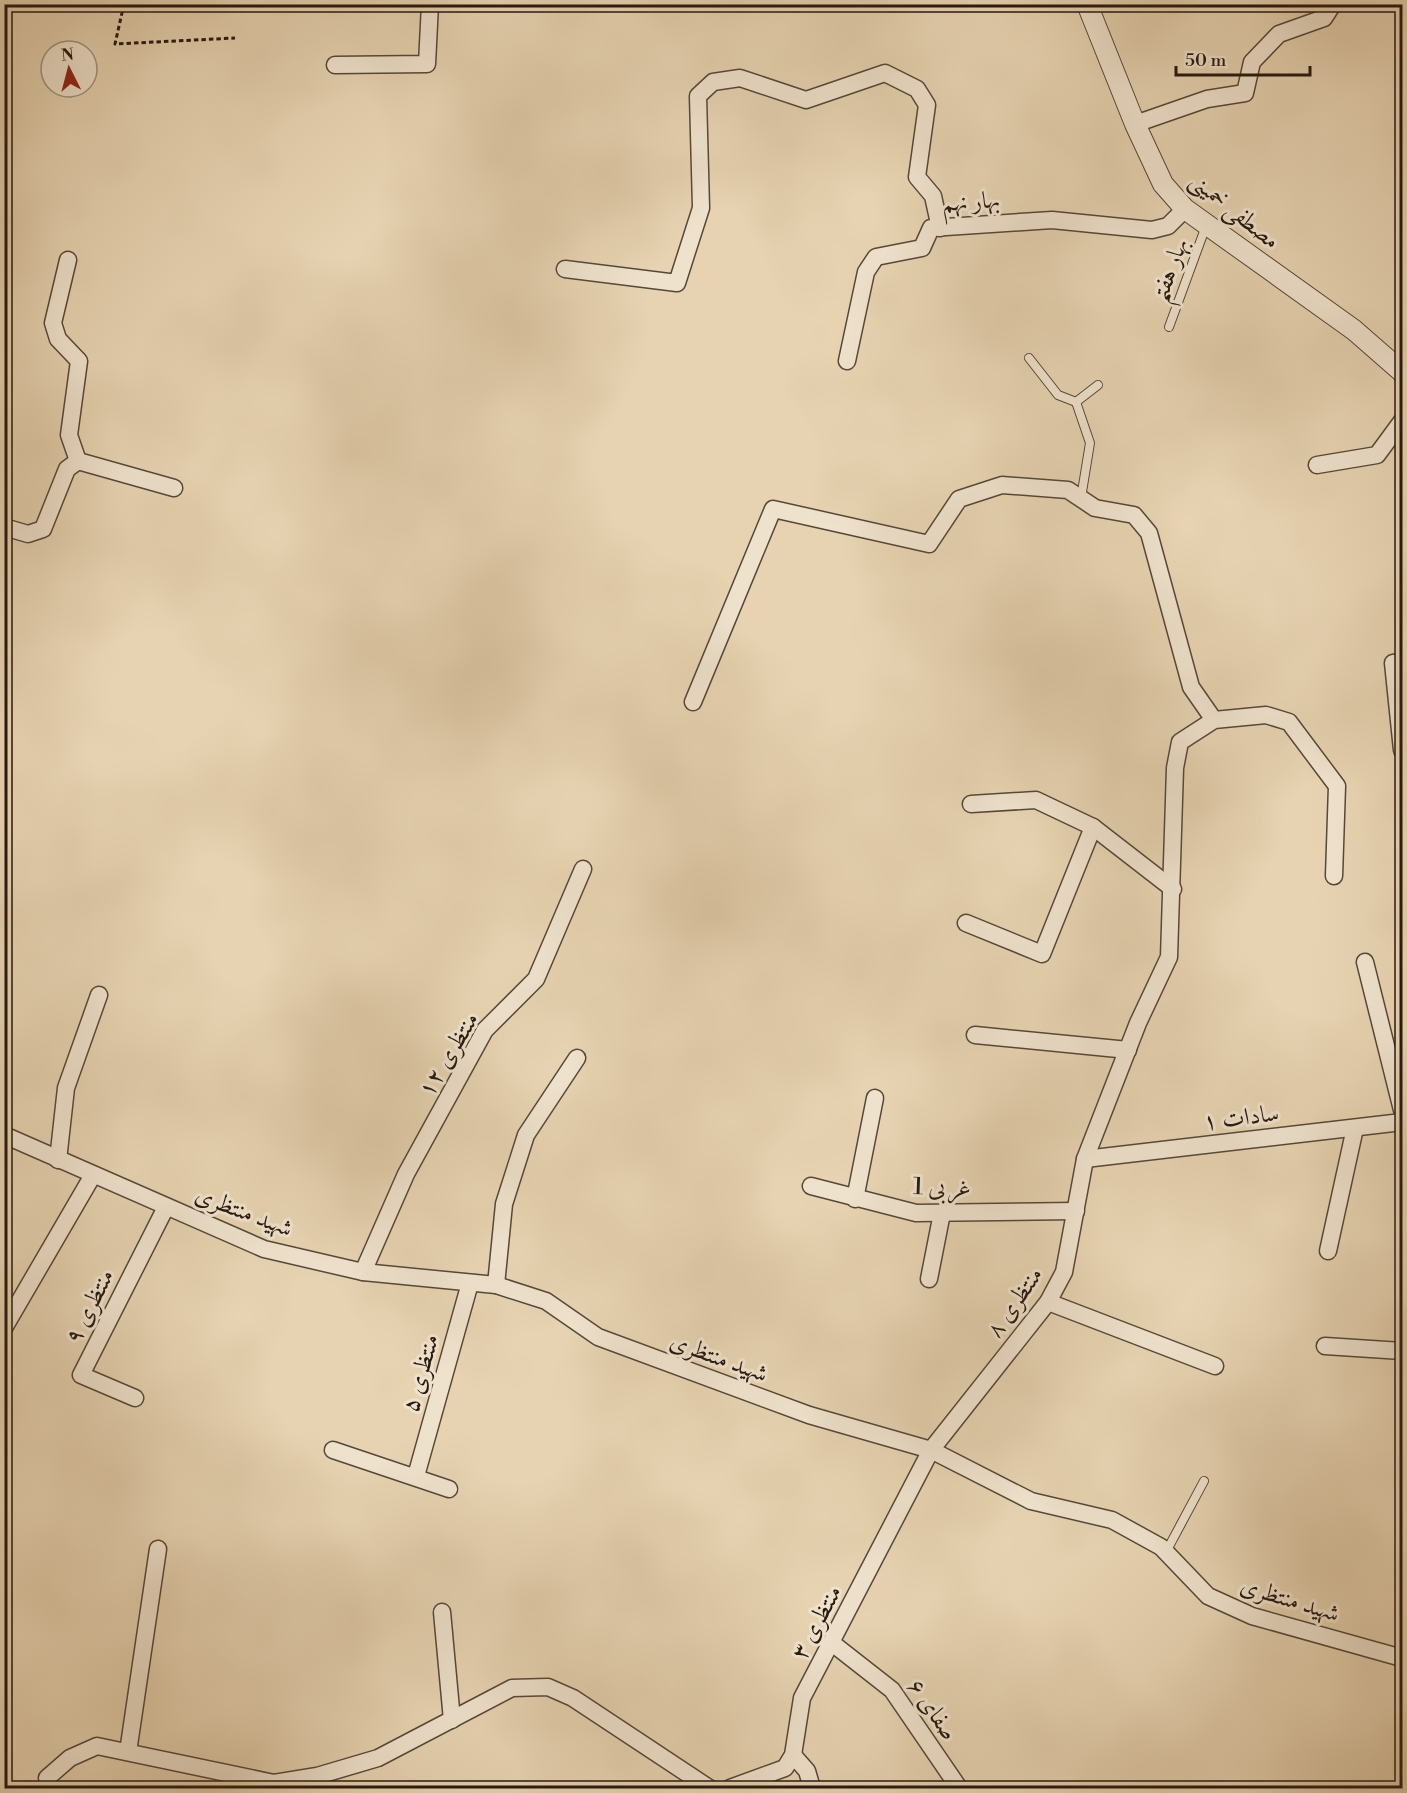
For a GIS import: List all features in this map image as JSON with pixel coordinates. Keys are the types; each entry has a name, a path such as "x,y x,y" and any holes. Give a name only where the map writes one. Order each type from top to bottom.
{"street":[{"path":"335,65 427,64 430,4"},
{"name":"مصطفی خمینی","path":"1087,4 1135,124 1163,184 1185,209 1206,226 1354,330 1402,372"},
{"path":"1135,124 1207,99 1245,93 1252,62 1279,34 1324,18 1333,4"},
{"path":"565,269 677,283 701,208 698,96 714,82 740,78 806,100 885,73 918,89 927,105 916,177 933,196 940,228"},
{"name":"بهار نهم","path":"847,361 866,272 876,257 922,248 932,228 1052,220 1152,230 1168,226 1185,209"},
{"path":"68,260 53,324 58,339 79,361 69,435 78,461"},
{"path":"1317,465 1377,455 1402,421"},
{"path":"78,461 174,488"},
{"path":"4,527 28,534 43,529 67,469 78,461"},
{"path":"693,702 773,509 929,544 959,499 1002,485 1068,490 1095,508 1134,515 1149,533 1191,687 1214,720 1266,715 1289,722 1337,786 1334,876"},
{"path":"1402,662 1393,663 1402,750"},
{"name":"منتظری ۸","path":"931,1450 1048,1302 1064,1272 1085,1159 1128,1050 1169,957 1173,889 1175,768 1180,742 1214,720"},
{"path":"971,804 1036,800 1093,826 1173,889"},
{"path":"966,923 1042,954 1093,826"},
{"name":"منتظری ۱۲","path":"363,1272 406,1174 485,1030 536,979 583,869"},
{"path":"1365,962 1402,1110"},
{"path":"58,1160 66,1088 99,995"},
{"path":"975,1035 1128,1050"},
{"path":"496,1285 504,1204 526,1135 577,1058"},
{"path":"855,1199 875,1098"},
{"name":"سادات ۱","path":"1085,1159 1402,1122"},
{"path":"1328,1251 1355,1128"},
{"name":"شهید منتظری","path":"4,1136 264,1249 363,1272 496,1285 546,1301 598,1337 809,1415 931,1450 1031,1501 1112,1520 1166,1552 1208,1596 1252,1616 1402,1658"},
{"path":"4,1328 93,1176"},
{"name":"غربی 1","path":"811,1186 916,1213 1076,1211"},
{"name":"منتظری ۹","path":"135,1398 81,1375 166,1207"},
{"path":"929,1278 942,1212"},
{"name":"منتظری ۵","path":"416,1476 470,1283"},
{"path":"1048,1302 1215,1366"},
{"path":"1325,1346 1402,1351"},
{"path":"333,1450 416,1476 449,1489"},
{"name":"منتظری ۳","path":"793,1755 802,1698 931,1450"},
{"path":"128,1752 158,1549"},
{"path":"442,1612 452,1720"},
{"name":"صفای ۶","path":"832,1642 892,1690 958,1788"},
{"path":"43,1783 70,1758 97,1746 273,1786 378,1758 512,1688 548,1687 573,1698 709,1788"},
{"path":"730,1788 785,1768 793,1755 807,1771 812,1788"}],"lane":[{"name":"بهار هفتم","path":"1169,327 1206,226"},
{"path":"1029,358 1058,395 1076,402 1090,442 1081,499"},
{"path":"1076,402 1098,385"},
{"path":"1166,1552 1204,1481"}],"path":[{"path":"124,4 115,44 235,38"}]}
